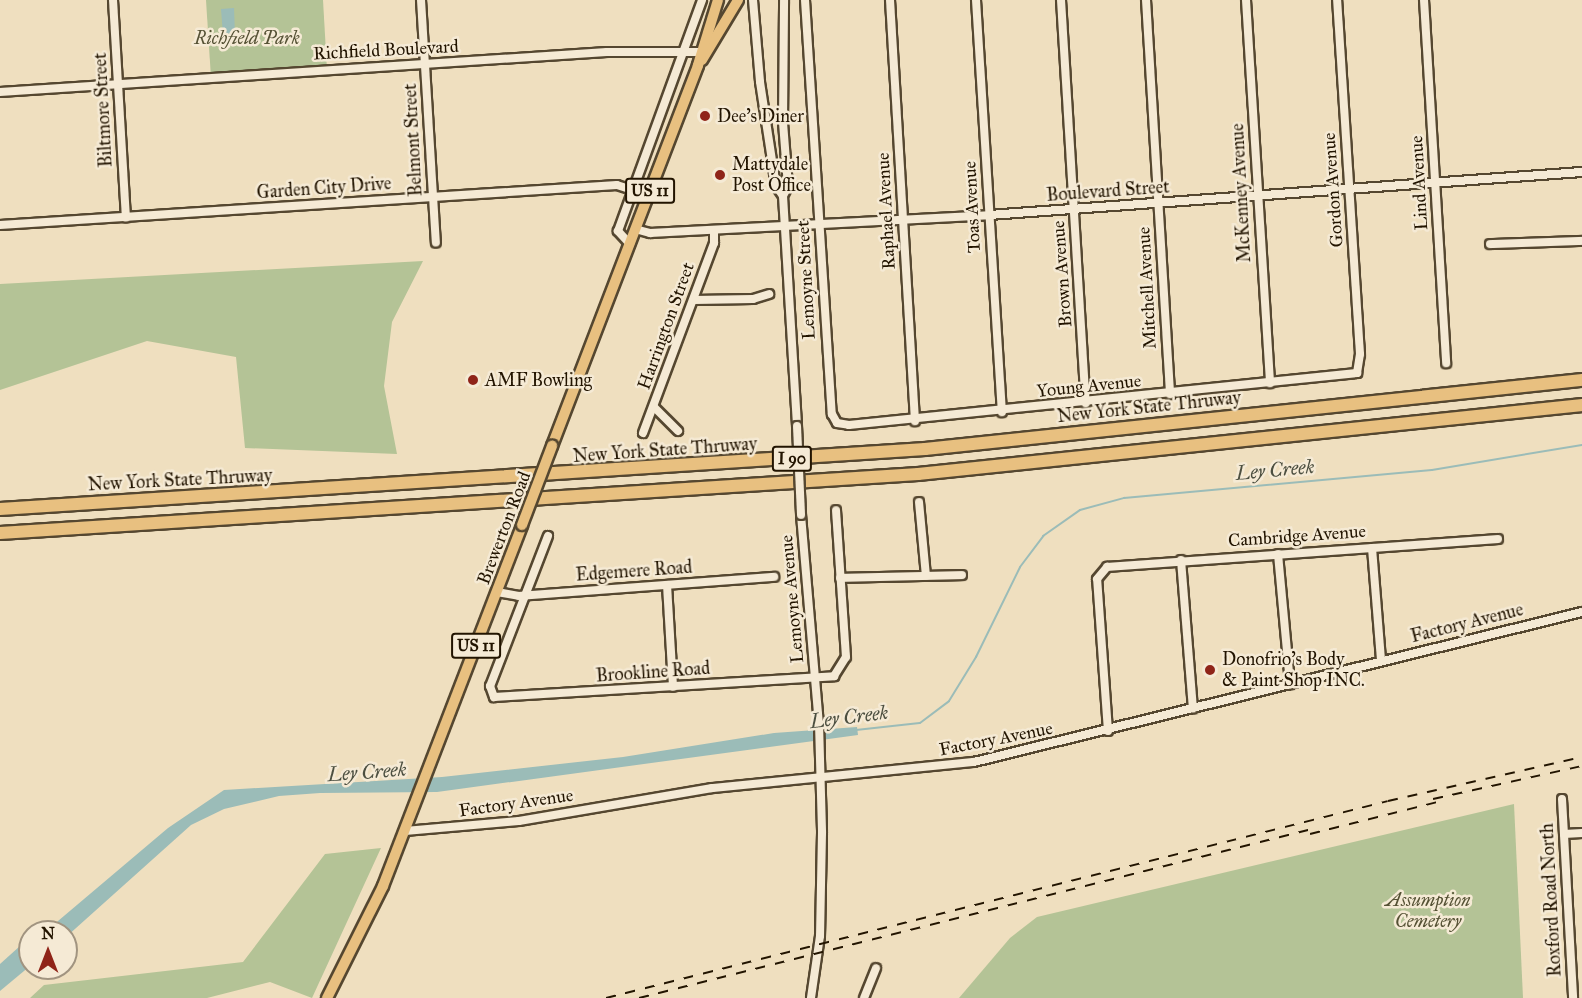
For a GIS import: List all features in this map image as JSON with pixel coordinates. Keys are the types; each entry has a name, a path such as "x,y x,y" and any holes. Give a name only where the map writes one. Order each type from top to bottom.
{"highway":[{"name":"New York State Thruway","path":"0,509 925,449 1582,380"},
{"name":"I 90","path":"0,532 918,474 1582,405"}],"main road":[{"name":"Brewerton Road","path":"327,998 383,886 416,804 698,65 718,0"},
{"name":"Brewerton Road","path":"698,65 738,0"}],"street":[{"name":"Biltmore Street","path":"113,0 126,218"},
{"name":"Belmont Street","path":"421,0 436,243"},
{"path":"630,244 618,231 702,0"},
{"name":"Lemoyne Avenue","path":"753,0 759,82 776,186 783,196 786,226 801,515 819,723 823,883 811,998"},
{"name":"Lemoyne Avenue","path":"783,196 788,186 783,123 784,0"},
{"name":"Lemoyne Street","path":"805,0 832,414"},
{"name":"Raphael Avenue","path":"890,0 915,421"},
{"name":"Toas Avenue","path":"976,0 1002,412"},
{"name":"Brown Avenue","path":"1061,0 1086,403"},
{"name":"Mitchell Avenue","path":"1146,0 1170,394"},
{"name":"McKenney Avenue","path":"1246,0 1270,383"},
{"name":"Gordon Avenue","path":"1337,0 1360,354 1360,368 1354,374"},
{"name":"Lind Avenue","path":"1424,0 1446,363"},
{"name":"Richfield Boulevard","path":"0,92 685,49 701,52"},
{"name":"Boulevard Street","path":"635,230 650,233 1074,210 1436,186 1582,172"},
{"name":"Garden City Drive","path":"0,225 616,185 633,187 648,195"},
{"name":"Harrington Street","path":"643,433 714,243 714,230"},
{"path":"1490,244 1582,241"},
{"path":"694,300 753,299 769,294"},
{"name":"Young Avenue","path":"832,414 842,424 915,421 1354,374"},
{"path":"654,406 678,431"},
{"path":"920,502 926,576"},
{"path":"815,678 834,676 844,663 836,510"},
{"path":"525,596 548,536"},
{"name":"Cambridge Avenue","path":"1108,731 1097,579 1100,572 1113,565 1498,539"},
{"path":"1372,548 1380,661"},
{"path":"1278,554 1290,684"},
{"path":"1181,561 1193,709"},
{"path":"840,578 962,575"},
{"name":"Edgemere Road","path":"497,592 525,596 774,577"},
{"path":"667,585 673,687"},
{"name":"Brookline Road","path":"525,596 490,686 494,696 815,678"},
{"name":"Factory Avenue","path":"405,831 519,821 700,790 819,781 974,762 1108,731 1582,612"},
{"name":"Roxford Road North","path":"1562,799 1573,998"},
{"path":"1564,834 1582,833"},
{"path":"864,998 876,968"}],"green space":[{"name":"Richfield Park","path":"206,0 323,0 327,70 211,78"},
{"path":"423,261 392,322 384,386 397,454 245,448 236,357 147,341 0,390 0,284"},
{"name":"Assumption Cemetery","path":"1514,804 1523,998 959,998 1010,938 1037,917"},
{"path":"381,848 312,998 270,982 207,998 30,998 44,985 243,962 325,854"}],"water":[{"path":"234,8 235,35 223,35 221,9"},
{"path":"857,727 858,735 437,792 320,793 279,796 224,809 191,825 78,926 78,920 59,920 168,828 224,790 442,777 623,757 774,733"},
{"path":"18,948 18,976 0,991 0,964"}],"waterway":[{"name":"Ley Creek","path":"856,730 920,723 949,701 976,657 1020,567 1043,536 1080,510 1124,498 1432,470 1582,445"}],"railway":[{"path":"606,998 1388,801 1582,757"},
{"path":"1433,799 1582,766"},
{"path":"1310,834 1441,801"},
{"path":"639,998 1316,828"}],"place":[{"name":"Dee's Diner","path":"705,116"},
{"name":"Mattydale Post Office","path":"720,175"},
{"name":"AMF Bowling","path":"473,380"},
{"name":"Donofrio's Body & Paint Shop INC.","path":"1210,670"}]}
